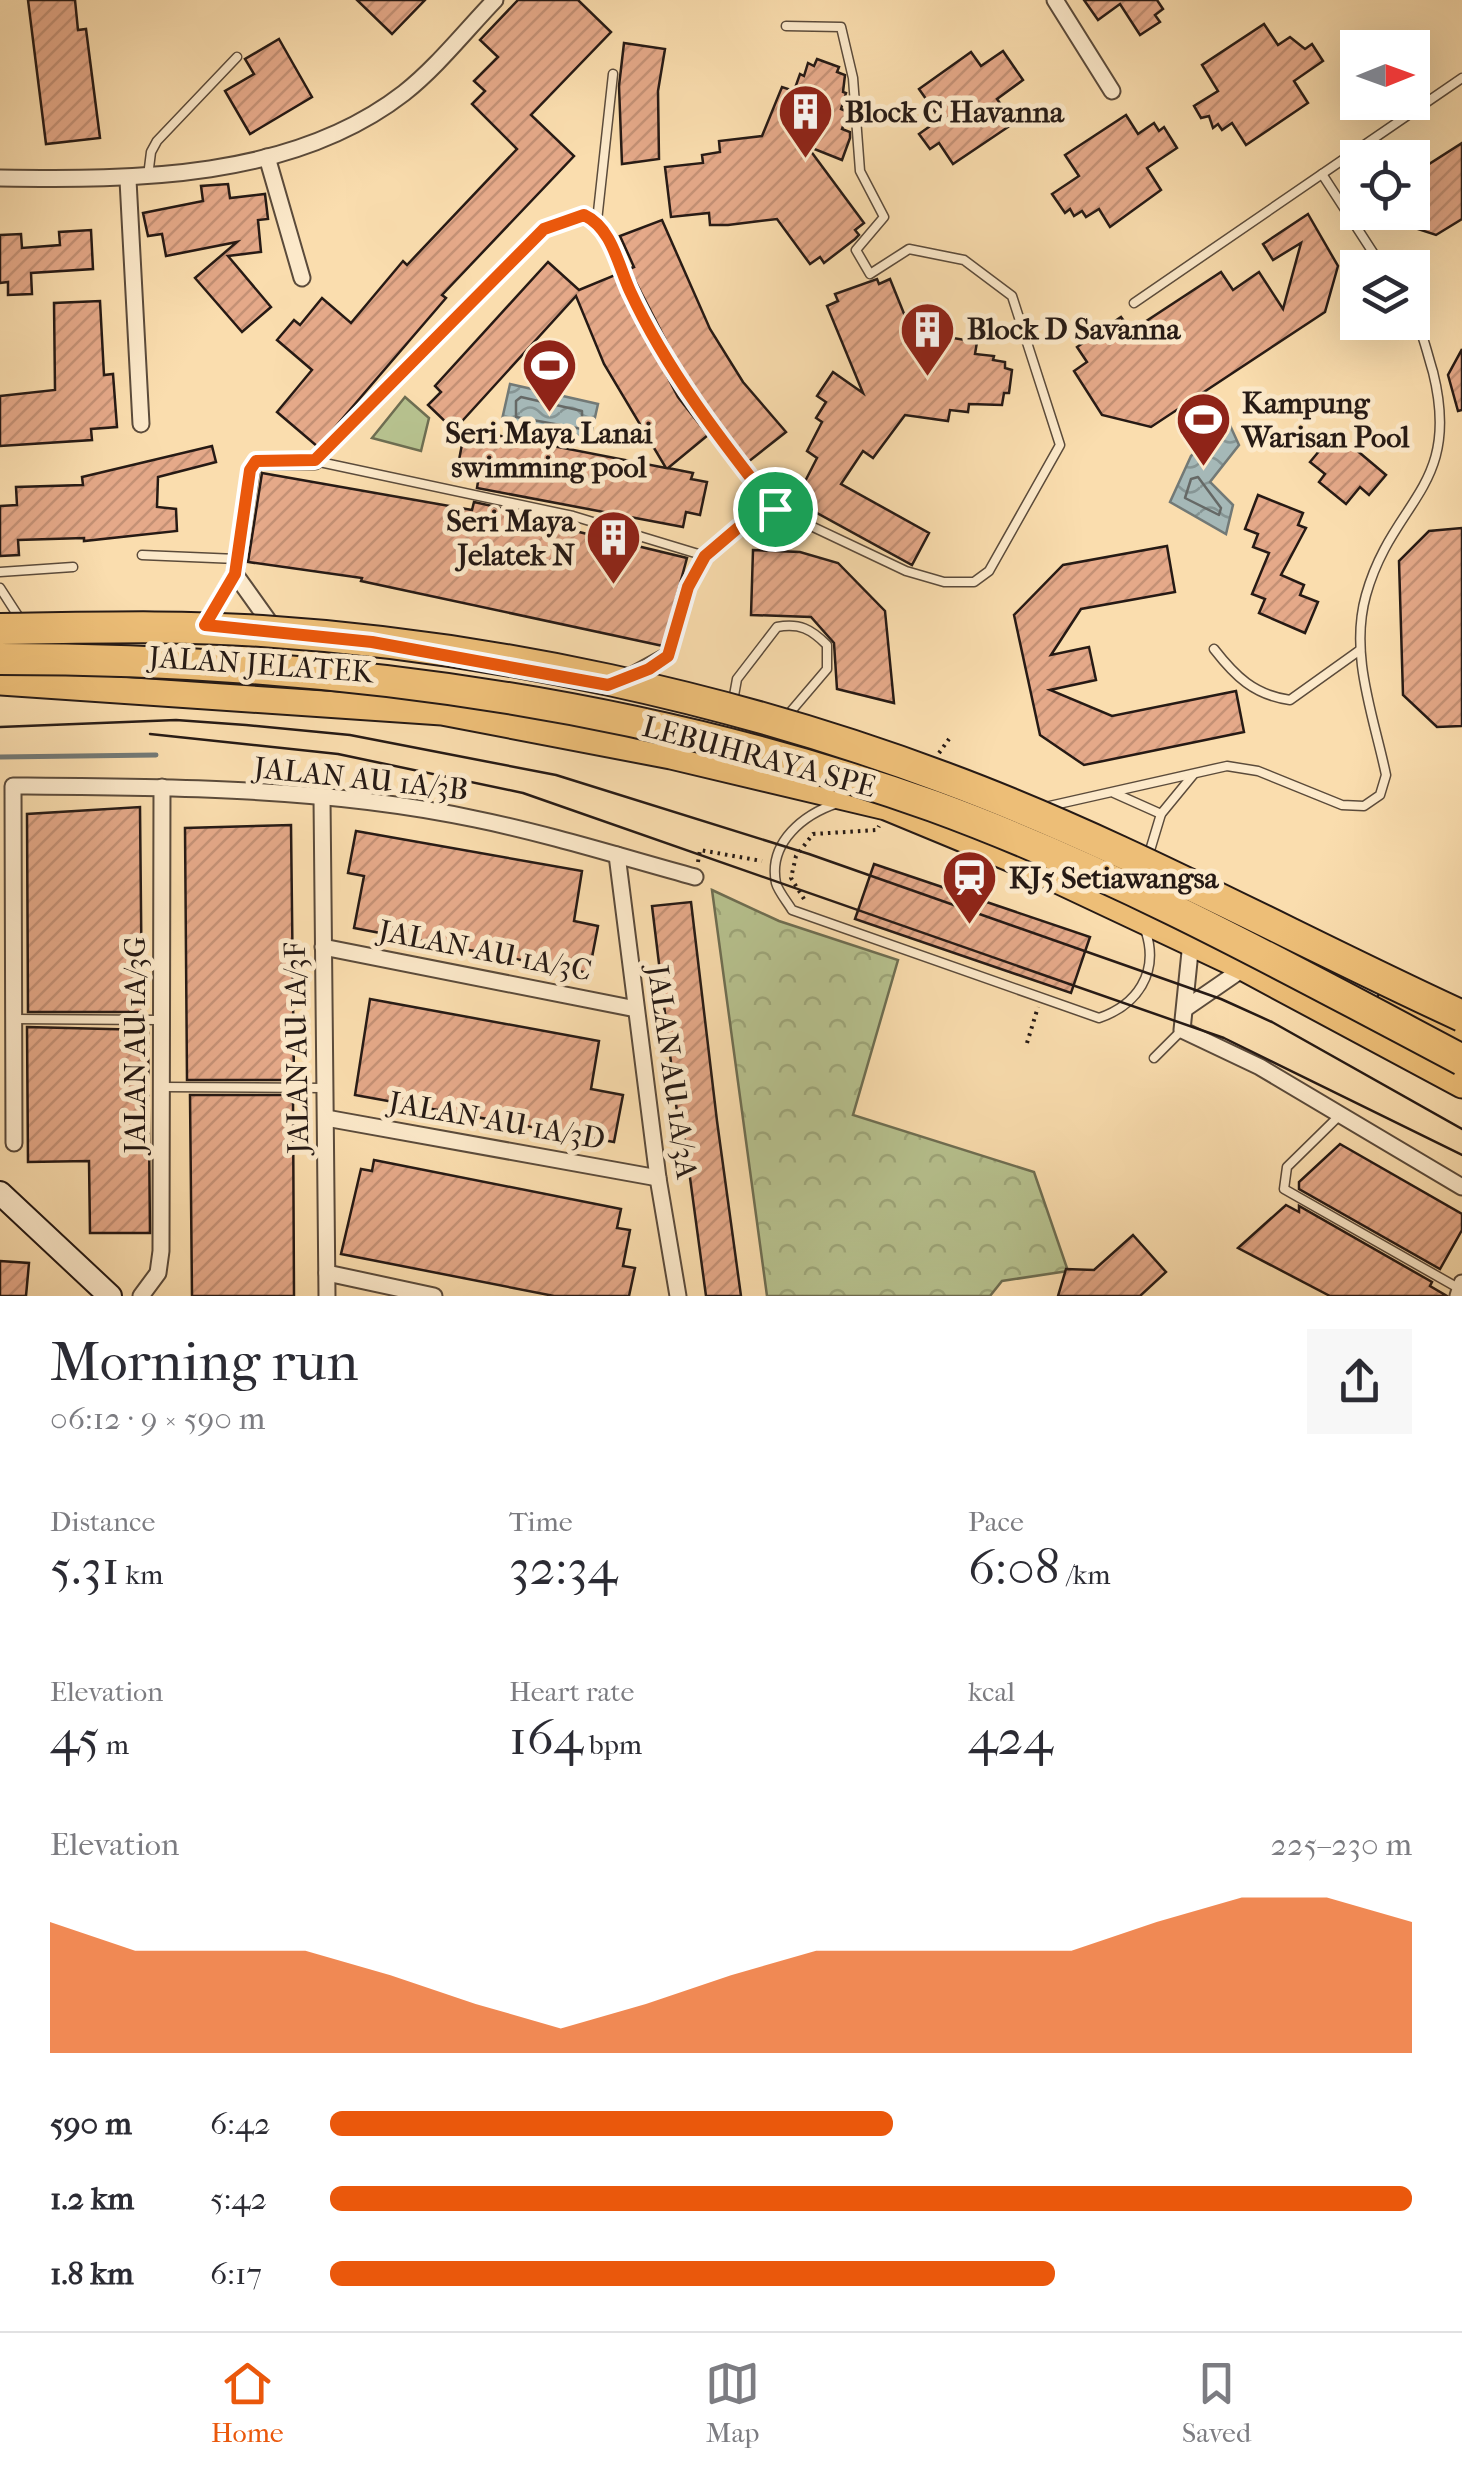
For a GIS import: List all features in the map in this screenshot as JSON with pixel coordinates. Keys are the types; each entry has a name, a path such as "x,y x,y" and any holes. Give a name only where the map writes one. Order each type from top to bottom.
{"highway":[{"name":"LEBUHRAYA SPE","path":"8,626 261,631 412,648 632,687 786,726 942,777 1132,856 1296,940"},
{"name":"LEBUHRAYA SPE","path":"5,677 154,659 376,676 630,722 768,755 934,806 1114,881 1462,1060"},
{"path":"1296,940 1462,1020"},
{"path":"1296,940 1462,1034"}],"main road":[{"name":"JALAN JELATEK","path":"8,626 205,625 275,630 511,664 730,711 1026,808 1235,893 1345,950 1462,1020"},
{"name":"JALAN JELATEK","path":"5,677 442,712 671,756 886,808 1191,942 1462,1085"}],"street":[{"path":"0,177 128,180 267,157 329,136 405,92 495,0"},
{"path":"1055,0 1112,91"},
{"path":"267,157 302,278"},
{"path":"128,180 141,424"},
{"path":"205,625 236,566 250,470 256,461 315,460"},
{"path":"236,566 275,630"},
{"path":"608,685 649,669 668,656"},
{"path":"668,656 666,672 674,698"},
{"name":"JALAN AU 1A/3B","path":"14,1019 13,786 162,787 322,798 472,818 695,877"},
{"name":"JALAN AU 1A/3G","path":"141,1296 158,1272 161,1251 162,787"},
{"name":"JALAN AU 1A/3F","path":"322,798 327,1296"},
{"name":"JALAN AU 1A/3A","path":"617,856 658,1178 678,1296"},
{"path":"1191,942 1182,1030 1341,1114 1462,1188"},
{"name":"JALAN AU 1A/3C","path":"323,947 636,1008"},
{"path":"1186,1008 1244,968"},
{"path":"14,1019 14,1143"},
{"name":"JALAN AU 1A/3D","path":"326,1118 658,1178"},
{"path":"0,1193 110,1296"},
{"path":"0,1208 28,1220"},
{"path":"327,1273 434,1296"}],"lane":[{"path":"613,74 597,221 685,393 775,509 906,571 944,582 974,582 989,571 1060,444 1012,296 964,260 909,250 870,274 856,250 884,217 860,170 853,78 841,28 786,26"},
{"path":"148,176 150,152 157,141 237,56"},
{"path":"1134,303 1462,78"},
{"path":"1322,174 1371,250"},
{"path":"315,460 544,229 584,215 597,221"},
{"path":"1026,808 1114,793 1227,766 1258,771 1342,805 1364,806 1380,795 1386,775 1360,650 1365,597 1380,558 1429,482 1444,449 1446,411 1421,340"},
{"path":"315,460 573,516 705,556"},
{"path":"668,656 688,587 705,556 746,521 775,509"},
{"path":"142,555 236,566"},
{"path":"0,572 73,568"},
{"path":"0,588 8,626"},
{"path":"730,711 737,679 777,627 796,624 814,632 826,645 827,669 777,726"},
{"path":"1214,649 1239,680 1272,697 1290,700 1360,650"},
{"path":"1148,858 1161,814 1193,775"},
{"path":"1114,793 1161,814"},
{"path":"852,799 812,812 782,841 776,884 792,910 1099,1018 1126,1008 1142,986 1150,957 1148,934 1133,916"},
{"path":"14,1019 163,1020"},
{"path":"1154,1058 1182,1030"},
{"path":"162,1087 325,1088"},
{"path":"1341,1114 1287,1167 1284,1189 1460,1289"}],"path":[{"path":"807,903 791,878 796,856 814,834 878,830"},
{"path":"700,850 755,861"},
{"path":"1027,1043 1041,998"}],"green space":[{"path":"405,397 429,418 421,451 372,438"},
{"path":"712,890 779,921 898,960 853,1115 1034,1172 1068,1271 1002,1281 990,1296 767,1296"}],"water":[{"name":"Seri Maya Lanai swimming pool","path":"510,384 598,404 589,444 501,424"},
{"name":"Kampung Warisan Pool","path":"1228,421 1239,445 1210,482 1233,505 1226,534 1170,502 1191,456"}],"building":[{"path":"28,0 75,0 78,30 86,29 100,138 46,144"},
{"path":"357,0 425,0 392,34"},
{"path":"518,0 578,0 611,32 531,115 574,156 442,295 446,298 318,447 277,412 312,370 277,340 294,320 300,325 322,298 351,323 403,261 407,265 517,149 472,104 485,91 474,81 498,57 480,40"},
{"path":"1084,0 1157,0 1163,9 1155,15 1160,22 1140,35 1120,4 1098,20"},
{"path":"1264,24 1278,45 1290,37 1305,49 1312,44 1323,61 1294,81 1308,103 1246,145 1232,123 1222,130 1218,124 1213,128 1209,116 1201,118 1194,106 1218,91 1202,65"},
{"path":"279,39 312,97 250,134 225,91 254,74 245,59"},
{"path":"624,43 665,49 658,91 659,159 622,164 619,86"},
{"path":"1003,51 1023,80 997,99 1014,123 953,164 939,143 930,149 919,134 940,119 919,89 971,52 981,66"},
{"name":"Block C Havanna","path":"817,59 839,67 837,72 845,75 846,93 841,109 848,112 842,129 850,132 850,138 842,160 807,146 864,223 855,230 859,235 824,263 820,257 810,264 777,219 710,225 709,213 671,217 665,167 703,163 702,155 720,152 719,141 762,136 782,87 794,91 800,74 804,76 808,63 814,66"},
{"path":"1126,115 1138,134 1154,123 1159,131 1164,127 1177,148 1147,168 1161,190 1110,227 1099,209 1086,217 1082,211 1074,216 1070,209 1065,213 1052,194 1079,176 1065,155"},
{"path":"1462,143 1462,219 1436,235 1421,230 1430,230 1430,163"},
{"path":"228,184 230,198 265,194 268,219 258,220 261,252 228,256 271,307 242,332 195,278 237,242 166,256 162,234 148,236 143,213 203,201 201,186"},
{"path":"1308,214 1338,266 1325,312 1151,427 1102,415 1074,371 1087,362 1077,347 1121,317 1131,331 1221,272 1233,290 1259,272 1283,309 1301,243 1273,260 1263,244"},
{"path":"662,220 710,329 743,382 786,432 748,462 691,389 629,269 634,267 620,236"},
{"path":"91,230 93,269 31,273 32,294 8,295 8,282 0,283 0,235 21,234 22,248 60,245 59,232"},
{"path":"548,262 579,290 615,275 678,397 708,435 668,468 693,473 691,479 707,482 700,515 686,512 683,527 477,488 480,469 458,465 465,429 666,468 604,364 576,296 454,430 428,405 441,392 435,386"},
{"name":"Block D Savanna","path":"877,279 879,284 890,279 911,331 977,342 975,354 994,356 993,360 1005,362 1005,368 1012,370 1009,393 1004,393 1002,405 969,404 968,412 950,410 948,421 905,415 873,458 863,451 841,484 929,533 912,565 795,501 817,458 807,451 822,422 816,418 826,402 817,396 833,372 863,393 827,306 838,301 835,294"},
{"path":"100,301 104,375 113,374 117,427 91,429 92,440 0,446 0,396 55,390 54,303"},
{"path":"1462,349 1462,410 1458,411 1448,375"},
{"path":"1335,432 1386,475 1369,495 1360,487 1346,504 1319,482 1325,474 1310,462"},
{"path":"212,446 216,462 158,477 157,507 176,509 177,531 84,541 18,540 19,555 0,556 0,506 17,505 16,487 83,485 82,477"},
{"path":"262,473 472,510 474,502 551,519 550,525 687,558 663,646 361,581 362,578 248,562"},
{"path":"1258,495 1303,513 1298,525 1306,528 1281,575 1304,585 1300,595 1318,602 1305,633 1259,613 1265,599 1252,594 1269,553 1253,547 1258,534 1245,529"},
{"path":"1462,528 1462,726 1437,727 1403,695 1399,561 1429,531"},
{"path":"1167,546 1175,592 1081,609 1051,655 1089,647 1096,680 1050,690 1112,716 1236,691 1244,732 1084,765 1040,735 1014,615 1063,565"},
{"path":"753,550 800,552 838,563 885,611 894,703 837,689 834,643 811,617 751,615"},
{"path":"140,807 142,1012 28,1012 27,814"},
{"path":"291,825 294,1080 187,1080 185,828"},
{"path":"356,831 582,871 574,921 598,926 589,973 354,928 364,876 348,873"},
{"name":"KJ5 Setiawangsa","path":"874,864 1090,937 1071,993 855,919"},
{"path":"691,902 741,1296 706,1296 681,1111 677,1112 652,906"},
{"path":"370,999 599,1041 591,1089 623,1095 614,1142 355,1095"},
{"path":"27,1027 148,1030 150,1233 90,1233 89,1161 28,1162"},
{"path":"190,1095 293,1095 294,1296 192,1296"},
{"path":"1340,1144 1462,1214 1462,1230 1440,1269 1299,1189 1299,1182"},
{"path":"374,1160 621,1209 617,1228 630,1230 623,1266 635,1268 629,1296 554,1296 341,1254 361,1169 372,1171"},
{"path":"1286,1205 1299,1212 1299,1206 1432,1282 1430,1286 1447,1296 1330,1296 1238,1248"},
{"path":"1133,1235 1166,1272 1140,1296 1058,1296 1066,1269 1094,1270"},
{"path":"0,1261 29,1263 26,1296 0,1296"}],"waterway":[{"path":"0,757 156,755"}],"tram line":[{"path":"0,727 176,720 246,725 350,735 556,775 809,854 1221,999 1272,1022 1462,1129"},
{"path":"150,734 338,754 523,793 1224,1038 1462,1155"}],"place":[{"name":"Block C Havanna","path":"806,161"},
{"name":"Block D Savanna","path":"928,378"},
{"name":"Seri Maya Lanai swimming pool","path":"549,414"},
{"name":"Kampung Warisan Pool","path":"1203,469"},
{"name":"Seri Maya Jelatek N","path":"614,587"},
{"name":"KJ5 Setiawangsa","path":"970,927"}],"route":[{"path":"584,215 597,221 609,241 631,294 685,393 775,509 746,521 705,556 688,587 668,656 636,676 608,685 511,664 372,642 205,625 235,574 250,470 256,461 315,460 544,229 584,215"}]}
